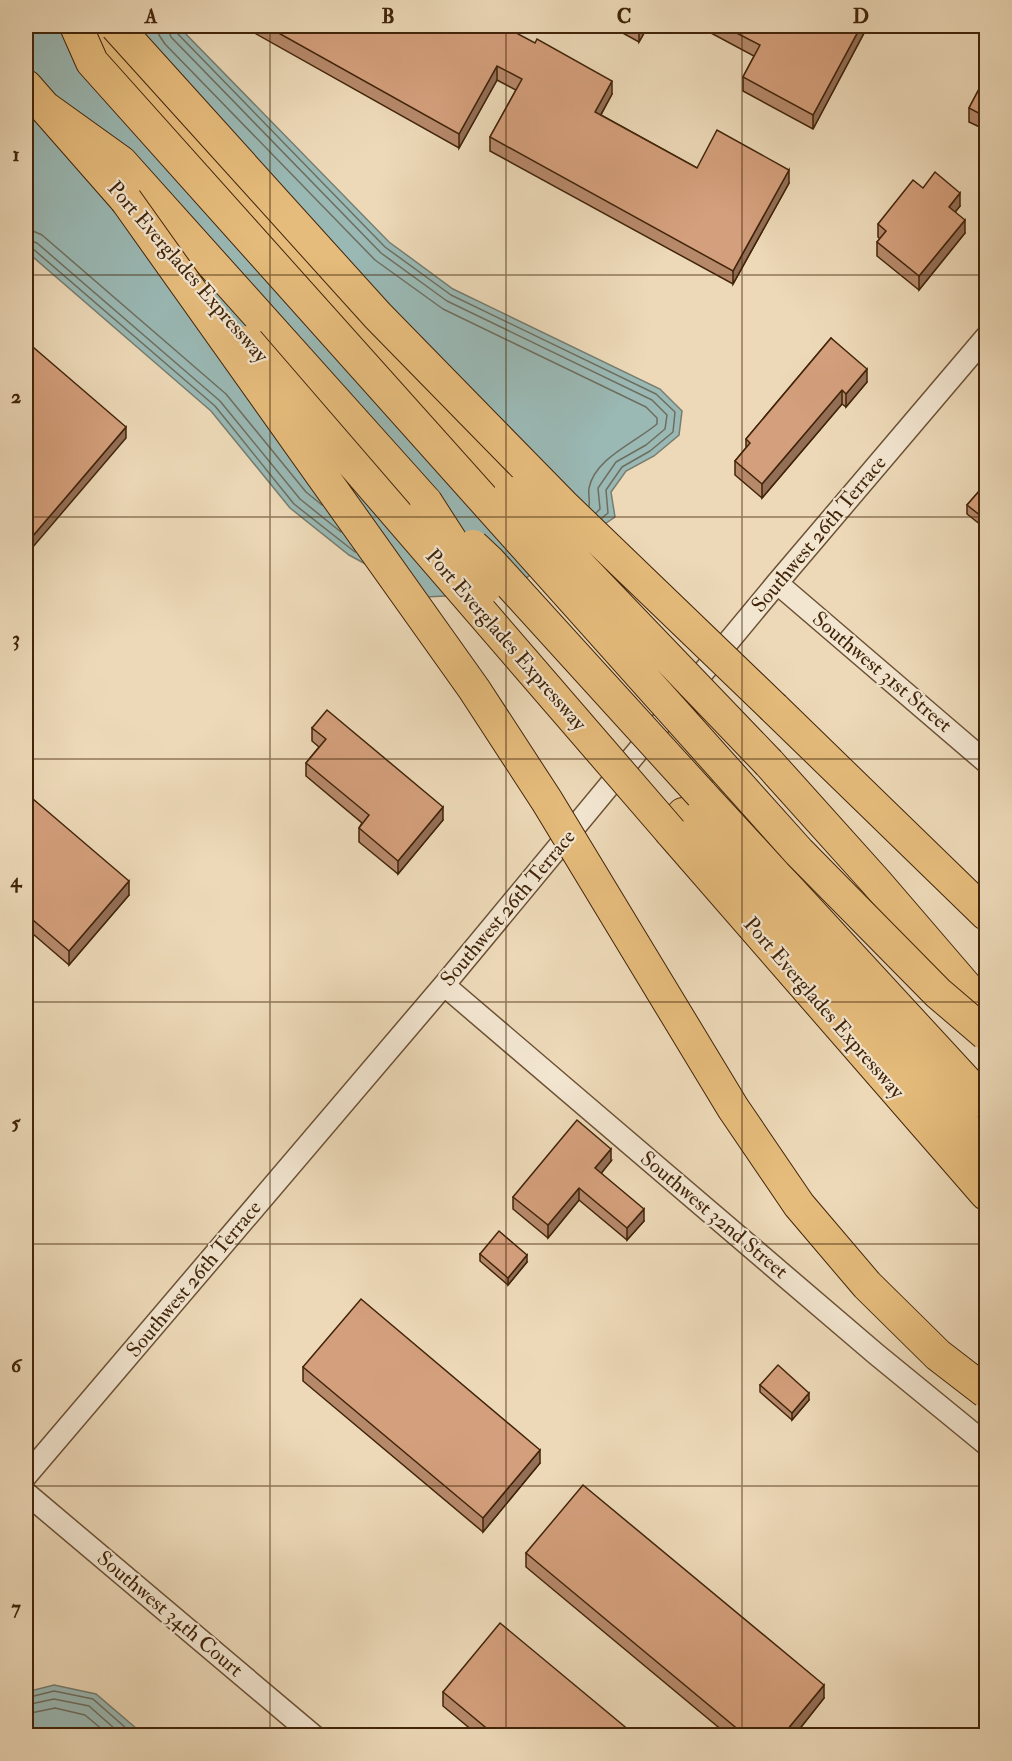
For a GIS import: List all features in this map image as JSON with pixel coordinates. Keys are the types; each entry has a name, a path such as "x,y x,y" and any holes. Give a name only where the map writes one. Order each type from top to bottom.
{"highway":[{"path":"76,26 92,62 799,852 938,993 987,1033"},
{"path":"86,26 510,493 769,763 987,1010"},
{"path":"116,26 386,324 563,505 987,914"},
{"path":"34,96 122,162 426,502 490,562 685,813 987,1150"},
{"name":"Port Everglades Expressway","path":"34,96 685,813 987,1194"},
{"path":"126,200 474,689 547,801 733,1108 799,1205 867,1285 939,1355 987,1392"},
{"path":"769,763 867,858 987,985"},
{"path":"685,813 987,1103"},
{"path":"876,882 902,928 987,1033"}],"street":[{"name":"Southwest 26th Terrace","path":"26,1476 444,985 777,583 987,337"},
{"name":"Southwest 31st Street","path":"777,583 987,762"},
{"name":"Southwest 32nd Street","path":"444,985 867,1346 987,1444"},
{"name":"Southwest 34th Court","path":"26,1493 315,1736"}],"water":[{"path":"26,26 178,26 389,242 453,289 660,389 682,411 679,435 654,456 626,471 611,492 615,517 504,593 426,597 349,555 290,508 211,411 26,251"},
{"path":"54,1685 96,1694 144,1735 26,1735 26,1692"}],"building":[{"path":"266,26 415,26 423,30 426,26 503,26 535,43 537,39 612,81 595,112 697,168 717,130 789,170 733,271 490,137 522,79 497,66 459,134"},
{"path":"723,26 861,26 813,115 743,77 760,45"},
{"path":"987,74 987,116 986,117 969,108"},
{"path":"935,172 960,193 949,207 965,220 919,276 877,242 886,231 878,224 913,180 923,188"},
{"path":"831,338 867,369 846,394 842,390 762,484 735,461 750,443 746,439"},
{"path":"26,341 126,427 26,544"},
{"path":"987,482 987,519 986,520 967,505"},
{"path":"327,710 443,807 398,861 359,828 369,815 306,763 326,739 312,728"},
{"path":"26,793 129,881 69,951 26,914"},
{"path":"577,1120 611,1149 595,1168 644,1209 627,1228 579,1188 548,1225 513,1197"},
{"path":"499,1231 527,1255 508,1278 480,1254"},
{"path":"361,1299 540,1450 483,1518 303,1367"},
{"path":"778,1365 809,1393 792,1413 760,1385"},
{"path":"583,1485 824,1685 782,1736 746,1736 526,1553"},
{"path":"500,1623 636,1736 496,1736 443,1692"}]}
